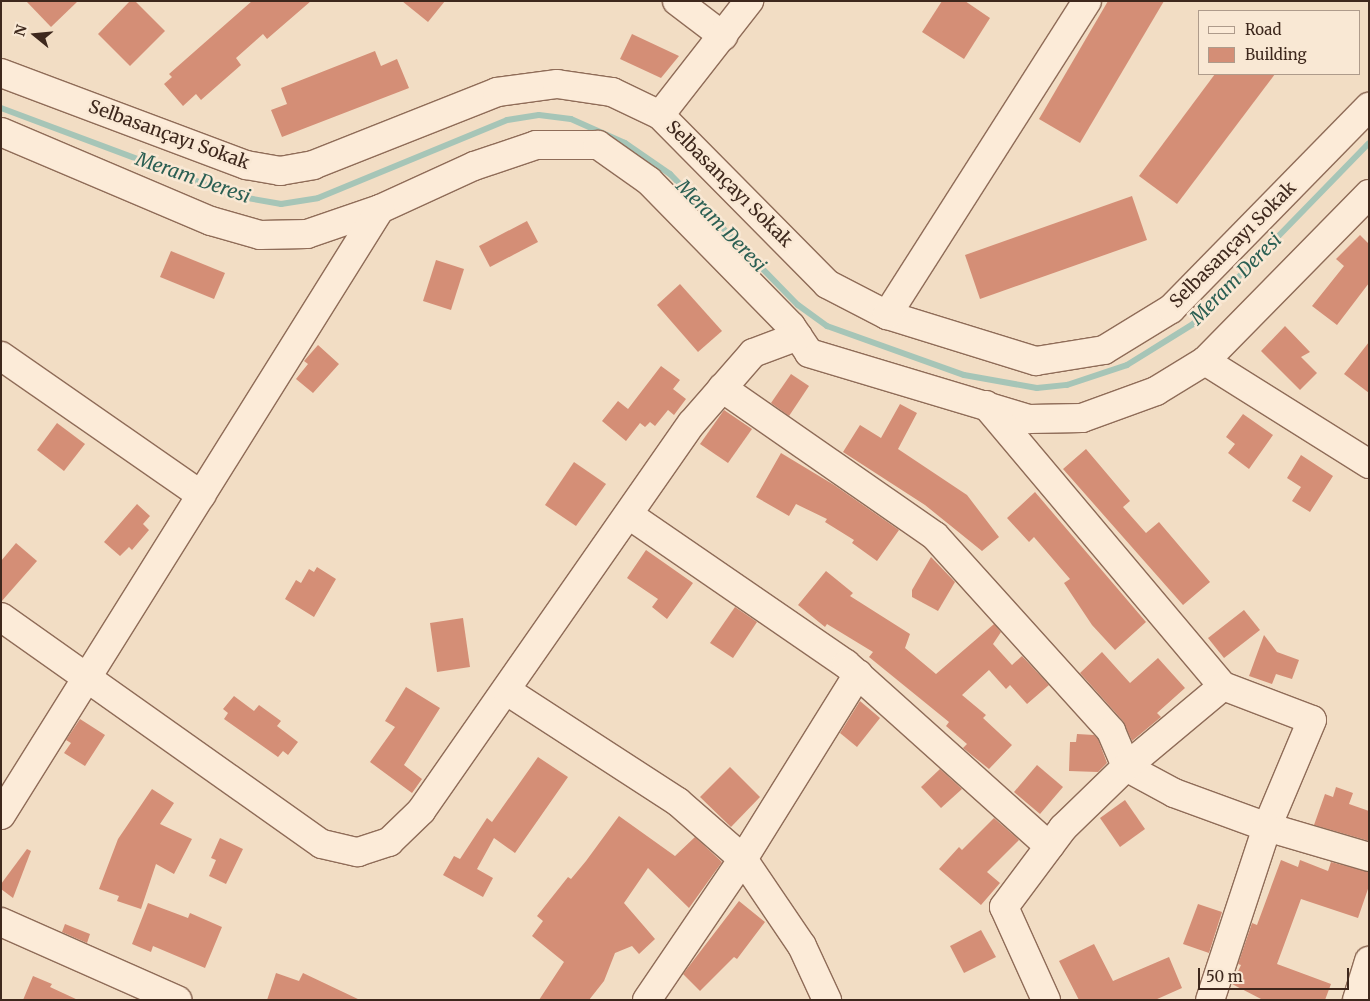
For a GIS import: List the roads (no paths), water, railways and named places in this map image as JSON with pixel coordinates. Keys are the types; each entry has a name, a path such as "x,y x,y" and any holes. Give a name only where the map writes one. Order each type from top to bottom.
{"street":[{"path":"677,1 723,36"},
{"path":"660,115 749,1"},
{"path":"887,315 1087,1"},
{"name":"Selbasançayı Sokak","path":"1,73 246,165 280,171 313,165 497,92 556,84 612,92 660,115 828,284 887,315 1036,361 1104,350 1171,308 1369,107"},
{"path":"1,132 211,221 260,235 307,234 380,209 474,166 536,145 598,145 649,181 798,336 809,353 1029,419 1082,418 1156,391 1205,360 1369,194"},
{"path":"1,815 86,676 380,209"},
{"path":"1,617 322,844 358,852 390,842 421,811 507,691 692,423 753,353 798,336"},
{"path":"1,356 201,495"},
{"path":"1205,360 1369,464"},
{"path":"722,388 936,536 1111,731 1126,767 1174,793 1267,827 1369,857"},
{"path":"986,405 1222,686 1312,720 1267,827 1210,1000"},
{"path":"629,515 858,674 1049,846"},
{"path":"647,1000 743,859 858,674"},
{"path":"1046,1000 1004,907 1063,828 1126,767 1222,686"},
{"path":"507,691 678,802 743,859 802,946 827,1000"},
{"path":"1,922 146,993 177,1000"},
{"path":"1357,1000 1369,961"}],"waterway":[{"name":"Meram Deresi","path":"1,108 236,196 281,204 318,198 507,120 539,115 571,119 625,143 670,174 798,305 827,326 964,375 1037,388 1067,385 1127,365 1193,324 1369,143"}]}
